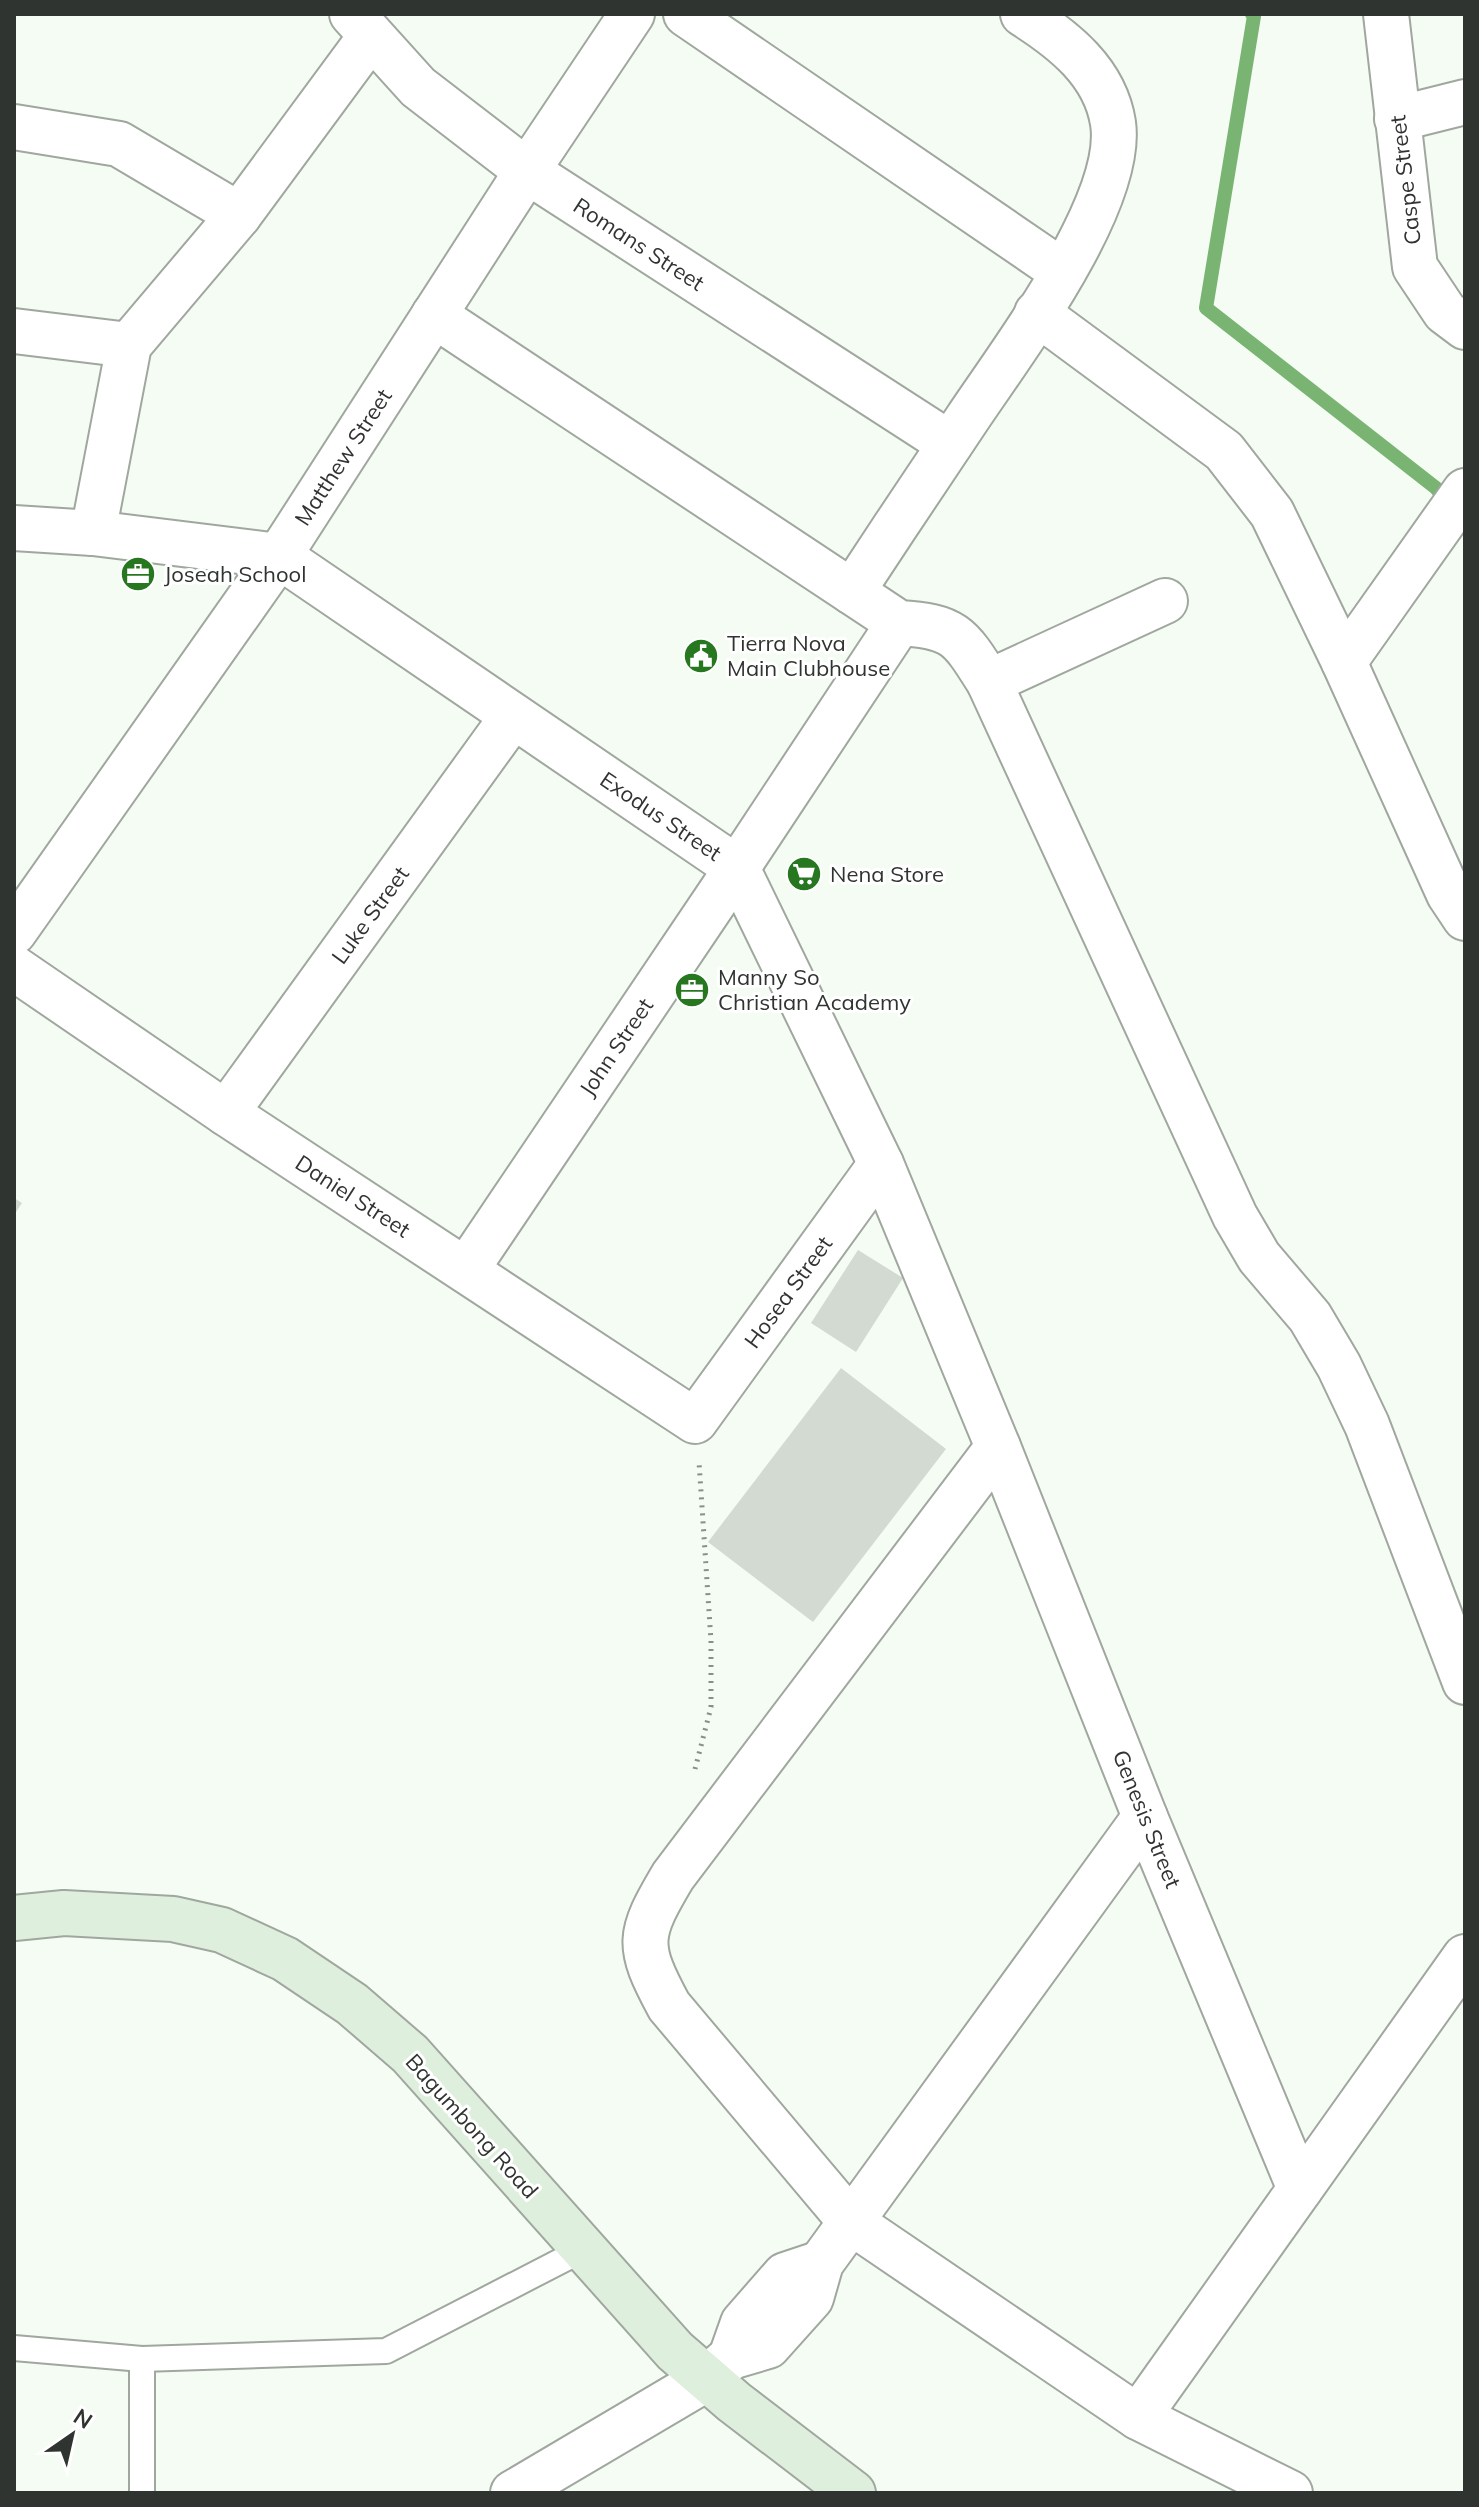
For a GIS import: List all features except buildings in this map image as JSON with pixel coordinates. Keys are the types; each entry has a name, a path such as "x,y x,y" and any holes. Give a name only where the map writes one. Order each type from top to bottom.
{"main road":[{"name":"Bagumbong Road","path":"14,1918 64,1913 173,1919 222,1930 285,1959 352,2004 410,2054 646,2321 718,2368 853,2493"}],"street":[{"name":"Matthew Street","path":"14,932 279,556 632,14"},
{"path":"686,14 1063,272"},
{"path":"852,592 1063,272 1095,211 1110,163 1113,125 1105,93 1082,60 1051,32 1023,14"},
{"name":"Caspe Street","path":"1386,14 1415,267 1445,312 1465,327"},
{"name":"Romans Street","path":"361,25 418,87 527,171 950,444"},
{"path":"93,533 129,345 239,215 361,25"},
{"path":"1397,119 1465,102"},
{"path":"14,127 119,144 239,215"},
{"path":"1037,313 1224,451 1272,513 1344,662 1449,894 1465,918"},
{"path":"434,315 899,623 930,625 952,634 969,650 989,682 1235,1216 1259,1257 1310,1317 1339,1366 1361,1413 1465,1682"},
{"path":"14,331 129,345"},
{"path":"1344,662 1457,503"},
{"name":"Exodus Street","path":"14,528 93,533 279,556 737,868 881,1164 998,1447"},
{"path":"989,682 1165,601"},
{"name":"John Street","path":"466,1270 899,623"},
{"name":"Luke Street","path":"226,1113 513,716"},
{"name":"Daniel Street","path":"14,968 226,1113 695,1421"},
{"name":"Hosea Street","path":"695,1421 881,1164"},
{"path":"998,1447 673,1876 647,1924 644,1947 652,1974 669,2006 851,2222 1138,2417 1290,2493"},
{"name":"Genesis Street","path":"998,1447 1145,1817 1300,2189"},
{"path":"513,2493 718,2368 743,2323 785,2275 821,2263 1145,1817"},
{"path":"1138,2417 1465,1957"}],"lane":[{"path":"14,2348 142,2359 386,2351 582,2250"},
{"path":"142,2359 142,2493"}],"path":[{"path":"694,1775 711,1707 704,1512 695,1421"}],"waterway":[{"path":"1252,14 1206,308 1436,488 1451,505"}],"place":[{"name":"Joseah School","path":"138,574"},
{"name":"Tierra Nova Main Clubhouse","path":"701,656"},
{"name":"Nena Store","path":"804,874"},
{"name":"Manny So Christian Academy","path":"692,990"}]}
